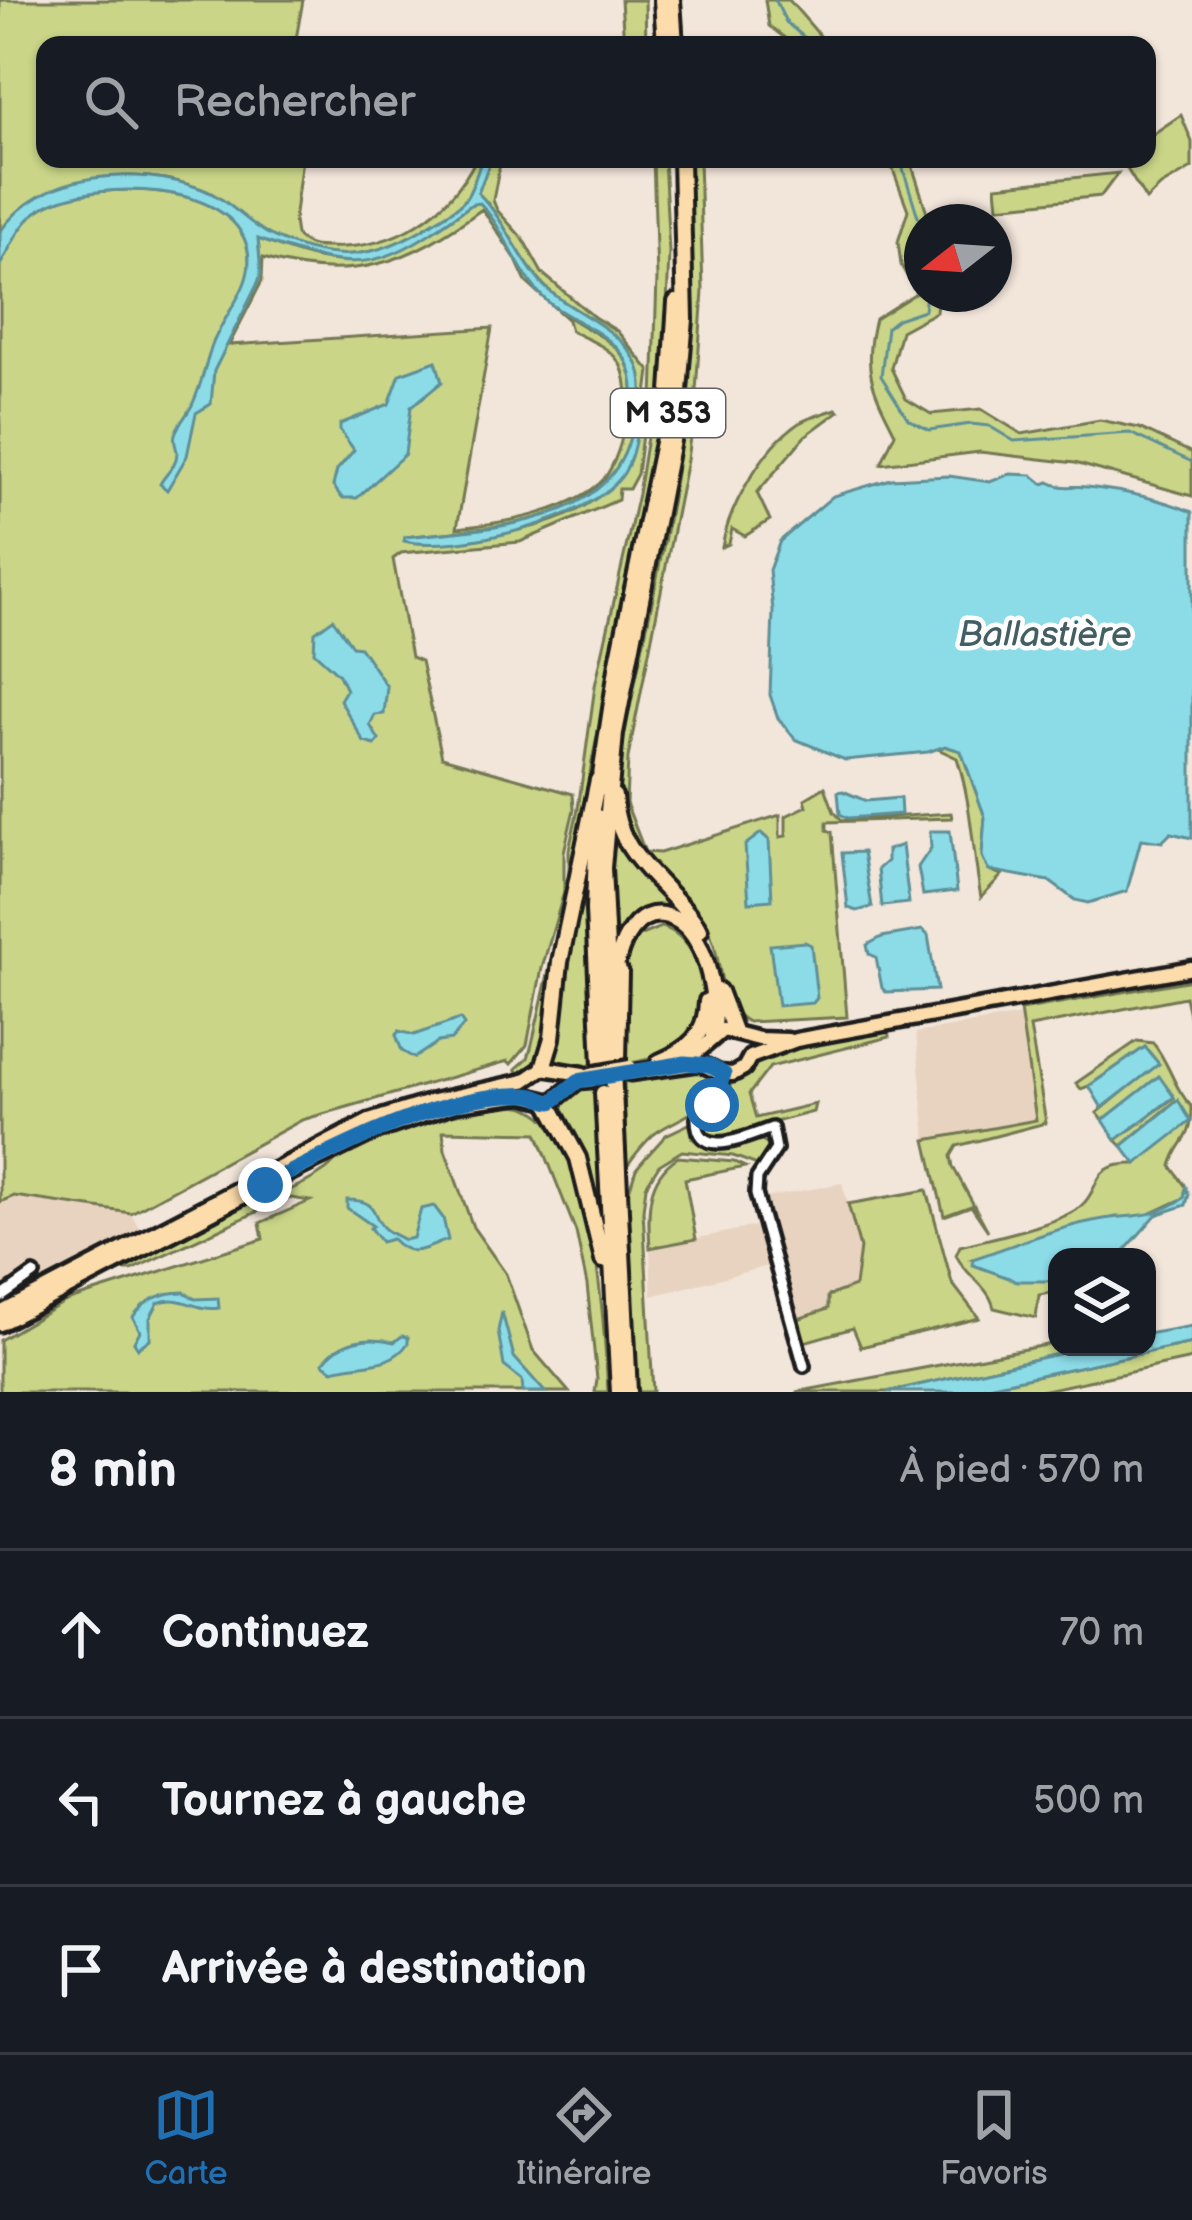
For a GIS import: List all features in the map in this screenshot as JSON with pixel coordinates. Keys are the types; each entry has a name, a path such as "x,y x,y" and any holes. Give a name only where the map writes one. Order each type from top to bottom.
{"highway":[{"path":"662,0 664,36"},
{"path":"672,0 674,36"},
{"name":"M 353","path":"619,1392 593,910 601,763 668,415 676,315 672,168"},
{"name":"M 353","path":"629,1392 604,924 606,821 615,733 677,415 685,302 681,168"},
{"path":"615,733 614,804 622,836 637,862 683,908 706,940 721,1000 739,1034"},
{"path":"537,1073 552,1038 560,962 601,763"},
{"path":"626,1067 616,956 625,934 650,917 678,920 699,945 715,1016 710,1040"},
{"path":"620,1227 626,1067 622,953 638,929 660,922 682,930 694,947 707,1003 704,1023 692,1045 659,1062"},
{"path":"542,1100 568,1135 586,1181 615,1336"}],"main road":[{"path":"626,1067 685,1063 709,1065 724,1074 740,1071 750,1057 796,1040 1192,968"},
{"path":"739,1034 750,1057"},
{"path":"0,1313 374,1132 456,1104 559,1099 578,1081 688,1056 710,1040 739,1034 796,1040"},
{"path":"709,1065 710,1040"},
{"path":"537,1073 542,1100"},
{"path":"0,1324 369,1121 537,1073 591,1077"},
{"path":"561,1073 565,1089"}],"street":[{"path":"724,1074 717,1100 697,1118 701,1138 717,1144 772,1128 776,1149 757,1178 756,1194 804,1366"},
{"path":"0,1298 34,1274"}],"shaded area":[{"path":"1021,1015 1036,1120 926,1140 916,1033"},
{"path":"842,1183 860,1248 855,1286 828,1296 828,1309 795,1320 779,1263 652,1296 650,1248 766,1224 760,1199"},
{"path":"14,1196 131,1213 143,1235 5,1306 0,1301 0,1202"}],"green space":[{"path":"0,0 303,0 297,36 36,36 36,168 301,168 296,235 320,247 353,246 397,235 435,212 471,168 479,168 458,207 413,235 354,254 293,245 261,230 211,193 149,177 92,179 65,186 18,212 0,232"},
{"path":"621,0 645,0 646,36 623,36"},
{"path":"765,0 789,0 820,36 782,36 769,26"},
{"path":"1181,115 1192,142 1192,168 1146,200 1127,169 1156,168 1156,132"},
{"path":"488,168 499,168 493,200 497,210 523,239 542,273 617,331 650,371 637,474 629,489 619,489 618,500 520,542 401,553 393,559 411,657 421,661 442,757 573,794 564,852 564,892 527,1045 511,1064 508,1061 302,1120 131,1213 14,1196 0,1202 0,265 29,218 68,198 133,190 200,201 226,216 244,237 249,266 240,295 214,341 224,347 261,274 258,238 322,259 371,259 417,241 480,203 550,300 622,355 633,385 633,417 625,453 606,481 580,501 512,524 406,537 476,536 547,523 606,490 626,463 642,395 637,364 629,351 541,282 478,193","holes":["482,209 526,282 568,320 571,331 614,356 624,373 627,406 615,460 599,484 568,503 513,520 457,528 492,328 229,345 262,281 263,258 325,269 379,264 430,243"]},
{"path":"653,168 664,168 669,252 664,387 644,511 592,761 548,1033 541,1059 522,1076 516,1069 531,1048 569,883 569,850 595,686 638,494 653,399 657,278"},
{"path":"688,168 699,168 703,291 696,391 687,460 628,758 626,803 645,852 660,853 780,815 780,837 786,836 786,816 807,806 805,799 825,787 842,820 951,813 952,818 827,822 832,832 847,1017 748,1022 738,1016 726,997 712,939 695,913 640,860 621,806 619,765 684,414 691,286"},
{"path":"892,168 913,168 924,204 906,204"},
{"path":"1118,173 1101,196 1012,206 998,204 996,186"},
{"path":"904,223 904,271 901,265 898,242"},
{"path":"904,301 904,312 936,312 901,331 891,368 906,399 931,414 981,409 1022,434 1100,420 1139,428 1192,453 1192,496 1075,463 980,452 881,464 895,433 872,378 869,352 875,319"},
{"path":"839,411 805,436 757,493 770,520 745,536 732,529 729,544 722,547 740,496 773,446 799,423"},
{"path":"938,749 961,751 985,817 982,856 989,870 1002,875 981,897 962,775 957,758"},
{"path":"611,826 636,869 687,921 676,916 625,928 614,950 610,943"},
{"path":"587,865 595,1068 569,1072 553,1060 561,978"},
{"path":"661,927 684,941 692,953 702,983 703,1012 693,1035 677,1048 625,1064 623,970 636,937"},
{"path":"1192,980 1192,1028 1185,997 1030,1027 1046,1123 957,1146 951,1156 953,1167 988,1231 971,1206 944,1216 926,1140 1036,1120 1020,1010"},
{"path":"888,1029 889,1037 770,1067 749,1094 756,1118 815,1104 813,1112 715,1138 706,1136 701,1126 722,1103 733,1080 756,1059"},
{"path":"1137,1041 1153,1043 1192,1107 1190,1128 1171,1166 1186,1187 1184,1198 1139,1219 1116,1217 973,1259 1048,1279 1048,1294 1039,1295 1036,1318 994,1308 956,1255 960,1246 1040,1225 1080,1207 1103,1172 1136,1164 1177,1100 1122,1146 1116,1140 1174,1098 1159,1077 1103,1120 1097,1113 1158,1063 1145,1047 1089,1086 1081,1089 1076,1083"},
{"path":"703,1069 713,1084 705,1102 653,1135 626,1167 624,1077"},
{"path":"595,1083 605,1248 577,1149 561,1111 572,1089"},
{"path":"511,1105 539,1115 561,1141 578,1180 598,1275 608,1392 595,1392 587,1285 576,1232 537,1133 443,1131 445,1150 473,1227 506,1274 533,1350 569,1392 0,1392 0,1340 66,1301 263,1239 260,1223 310,1201 291,1198 276,1203 131,1270 119,1266 238,1206 306,1182 347,1151 385,1132"},
{"path":"691,1123 692,1138 708,1148 759,1138 770,1153 760,1166 733,1156 682,1151 659,1165 646,1186 643,1210 653,1392 635,1392 625,1203 636,1169 666,1135"},
{"path":"678,1157 745,1167 685,1179 696,1239 650,1248 654,1186"},
{"path":"927,1190 952,1283 979,1318 861,1347 853,1328 801,1343 795,1320 828,1309 828,1296 855,1286 860,1248 848,1204"},
{"path":"1192,1343 1192,1359 1036,1392 959,1392 1130,1356 1156,1356 1156,1351"},
{"path":"1048,1345 1049,1356 887,1392 796,1392"}],"water":[{"path":"479,168 488,168 478,193 533,272 553,294 620,340 638,366 642,386 632,454 624,473 608,490 554,519 456,542 404,541 405,537 512,524 580,501 607,480 625,453 633,416 629,368 622,354 540,294 480,203 416,242 371,260 324,259 258,239 261,274 214,371 211,404 196,413 187,456 167,490 160,484 177,457 175,434 193,403 213,343 247,275 248,250 237,227 217,210 190,198 159,192 95,192 36,212 0,265 0,232 18,211 40,196 92,178 148,177 202,189 270,235 334,254 373,251 413,235 461,204"},
{"path":"436,361 442,382 411,407 405,454 357,498 342,498 333,486 337,470 354,450 340,424 389,404 400,374"},
{"name":"Ballastière","path":"1010,474 1032,475 1043,484 1127,493 1192,512 1192,838 1171,833 1162,842 1141,839 1127,891 1088,903 1075,900 1049,881 988,870 982,856 985,817 961,751 945,746 845,760 795,739 778,718 770,695 773,611 769,570 780,541 833,496 891,479 949,476 990,482"},
{"path":"333,619 352,646 360,647 387,687 384,714 375,715 370,725 379,740 375,745 364,742 340,700 346,690 339,675 314,652 315,632"},
{"path":"838,792 866,801 900,798 901,814 848,818 840,814"},
{"path":"930,831 950,831 957,891 923,895 918,867 931,848"},
{"path":"761,833 769,840 772,900 749,902 745,845"},
{"path":"902,845 909,903 882,906 878,869 887,861 887,850"},
{"path":"863,852 872,907 857,911 848,908 842,853"},
{"path":"922,930 928,935 937,990 886,992 876,957 869,954 867,945 882,937"},
{"path":"770,945 811,945 817,998 813,1003 778,1006"},
{"path":"460,1019 464,1025 451,1040 438,1042 414,1058 402,1051 399,1031 414,1035"},
{"path":"1145,1047 1159,1064 1102,1108 1089,1086"},
{"path":"1159,1076 1174,1097 1116,1140 1103,1120"},
{"path":"1178,1100 1191,1121 1136,1164 1122,1146"},
{"path":"1186,1187 1186,1205 1156,1215 1127,1248 1048,1248 1048,1281 1017,1281 973,1265 973,1259 1062,1228 1160,1211 1184,1198"},
{"path":"347,1200 370,1206 385,1229 404,1240 413,1238 421,1209 434,1206 443,1218 448,1240 413,1251 392,1239 381,1242 373,1226 347,1208"},
{"path":"184,1292 195,1299 218,1298 219,1308 174,1300 158,1303 150,1318 150,1339 138,1348 134,1342 140,1331 133,1317 155,1298"},
{"path":"502,1312 514,1357 545,1392 523,1392 522,1380 504,1366 498,1331"},
{"path":"1192,1326 1192,1343 1156,1351 1156,1332"},
{"path":"408,1337 408,1343 384,1361 333,1370 323,1363 337,1349 355,1341 394,1342"},
{"path":"1049,1356 1130,1356 959,1392 887,1392"}],"waterway":[{"path":"775,0 786,22 802,36"},
{"path":"903,168 914,204"},
{"path":"918,312 887,327 881,376 908,419 929,430 989,426 1014,441 1130,433 1192,462"}],"route":[{"path":"265,1185 374,1132 431,1112 523,1095 552,1102 578,1081 700,1063 724,1074 712,1105"}]}
